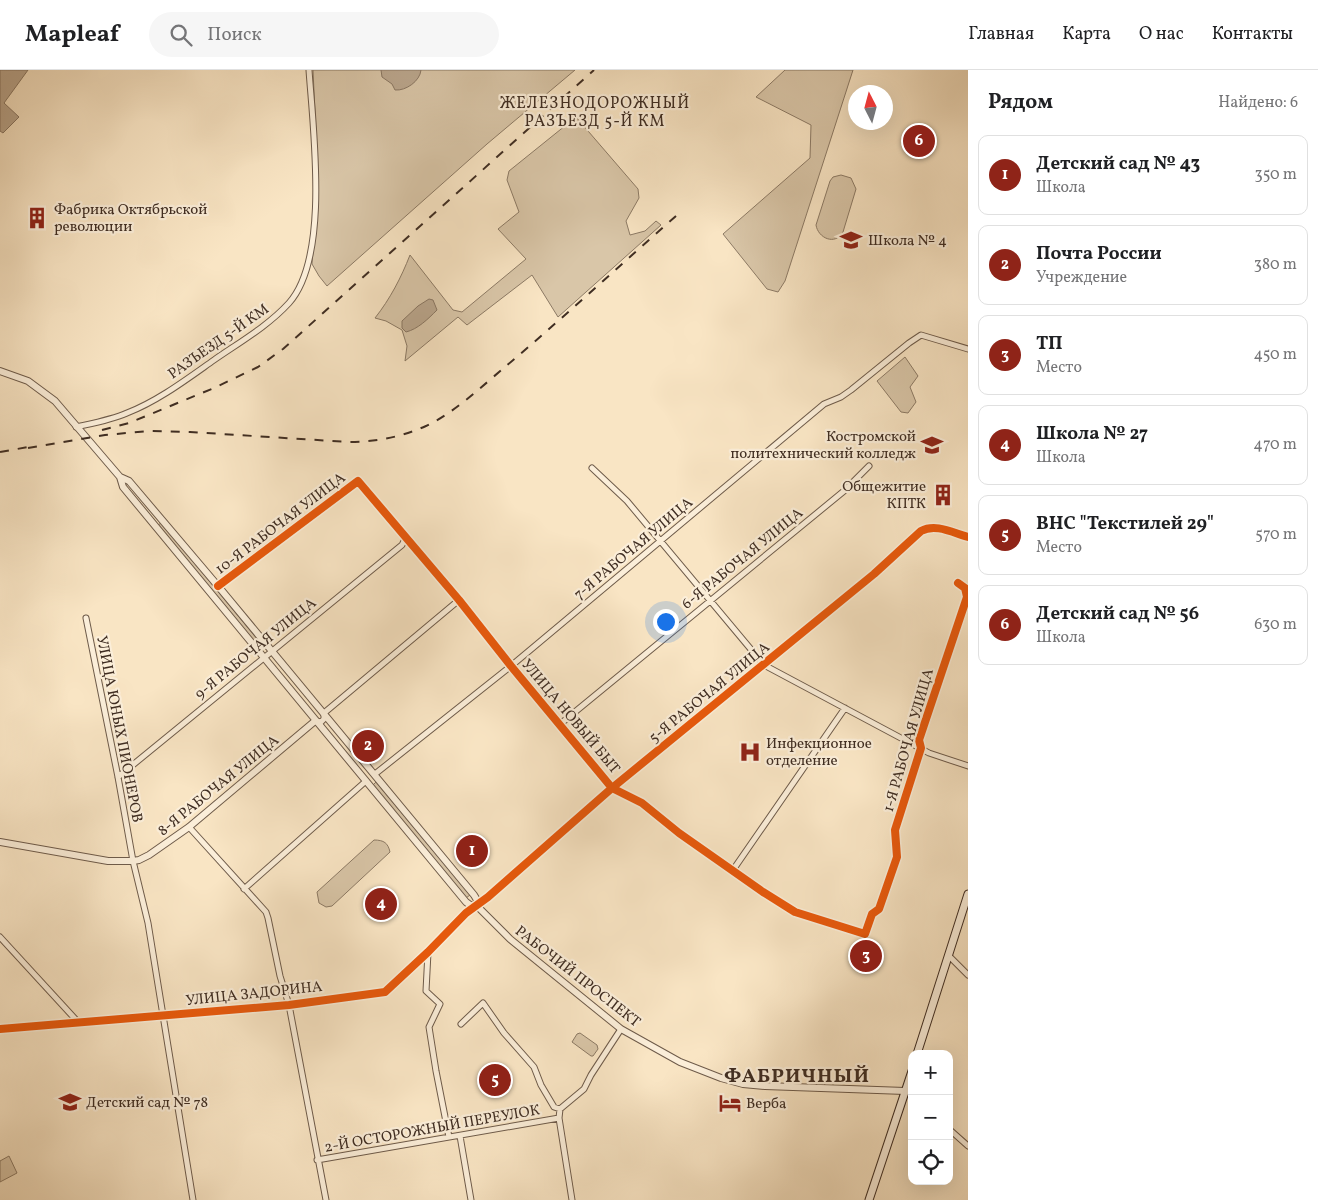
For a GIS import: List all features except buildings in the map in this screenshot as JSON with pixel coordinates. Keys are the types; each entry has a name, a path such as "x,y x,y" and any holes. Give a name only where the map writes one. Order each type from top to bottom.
{"main road":[{"path":"918,1050 968,894"},
{"path":"869,1200 908,1082"}],"street":[{"name":"РАЗЪЕЗД 5-Й КМ","path":"76,427 129,413 166,392 272,320 291,301 303,279 311,254 314,232 315,149 309,70"},
{"name":"7-Я РАБОЧАЯ УЛИЦА","path":"375,774 511,666 824,404 841,397 851,390 922,335 968,349"},
{"name":"РАБОЧИЙ ПРОСПЕКТ","path":"0,371 20,378 37,387 55,401 120,477 123,487 210,590 313,719 466,902 477,906 523,950 622,1029 680,1062 739,1083 765,1086 905,1091"},
{"name":"6-Я РАБОЧАЯ УЛИЦА","path":"559,725 844,491 869,466"},
{"path":"592,468 627,501 764,665 929,753 968,766"},
{"name":"РАБОЧИЙ ПРОСПЕКТ","path":"120,477 129,481 375,774 474,896 477,900 477,906"},
{"name":"10-Я РАБОЧАЯ УЛИЦА","path":"218,586 358,481"},
{"name":"УЛИЦА НОВЫЙ БЫТ","path":"358,481 459,600 612,788 642,803 679,833 762,892 795,912 865,934"},
{"name":"5-Я РАБОЧАЯ УЛИЦА","path":"477,906 612,788 874,574 921,531 938,528 968,537"},
{"name":"9-Я РАБОЧАЯ УЛИЦА","path":"118,777 402,545 406,537"},
{"name":"1-Я РАБОЧАЯ УЛИЦА","path":"865,934 872,914 879,909 897,857 895,830 920,748 919,740 967,596 965,588 958,583"},
{"path":"322,711 459,600"},
{"name":"УЛИЦА ЮНЫХ ПИОНЕРОВ","path":"86,618 133,862 148,923 191,1200"},
{"path":"314,707 322,711 324,719 321,722 313,719 311,710 314,707"},
{"path":"733,870 845,708"},
{"name":"8-Я РАБОЧАЯ УЛИЦА","path":"133,862 149,855 189,827 313,719"},
{"path":"244,889 366,781"},
{"path":"189,827 266,912 280,976 290,1005 326,1200"},
{"path":"0,842 108,861 133,862"},
{"name":"УЛИЦА ЗАДОРИНА","path":"0,1029 290,1005 385,992 466,913 477,906"},
{"path":"0,936 78,1022"},
{"path":"428,952 426,991 440,1004 429,1027 449,1137"},
{"path":"949,956 968,975"},
{"path":"460,1024 483,1003 504,1033 534,1068 541,1085 554,1106 560,1109"},
{"name":"2-Й ОСТОРОЖНЫЙ ПЕРЕУЛОК","path":"318,1160 559,1118 560,1109 584,1089 590,1075 622,1029"},
{"path":"905,1091 911,1095"},
{"path":"559,1118 572,1200"},
{"path":"953,1133 968,1146"},
{"path":"460,1136 471,1200"}],"shaded area":[{"path":"0,70 28,70 4,103 19,117 3,133 0,131"},
{"path":"313,70 575,70 487,144 327,286 312,264 318,179"},
{"path":"381,70 421,70 418,78 412,85 404,89 395,90 392,84 382,77"},
{"path":"785,70 853,70 785,281 778,292 767,289 723,234 810,158 811,125 756,97"},
{"path":"576,117 638,189 639,198 626,221 630,235 645,231 656,221 661,225 558,317 532,275 467,325 458,317 405,361 407,346 402,330 386,321 375,318 395,288 410,255 453,310 462,312 526,259 498,229 519,212 507,180 509,171"},
{"path":"841,175 851,178 856,189 843,232 836,239 827,239 820,234 816,225 830,181 833,177"},
{"path":"429,299 433,300 437,310 419,326 406,332 402,328 402,321 418,306"},
{"path":"905,357 918,376 910,387 916,402 908,413 901,412 877,381"},
{"path":"161,523 264,647 260,649 158,525"},
{"path":"376,782 470,895 466,898 373,785"},
{"path":"374,840 385,843 390,852 332,906 326,907 319,903 317,892"},
{"path":"580,1033 597,1045 598,1049 593,1056 572,1042 577,1034"},
{"path":"9,1156 17,1173 0,1182 0,1161"}],"railway":[{"path":"102,430 129,423 214,388 258,367 283,349 594,70"},
{"path":"28,448 105,435 148,431 349,442 388,438 417,430 447,414 477,391 676,216"},
{"path":"0,452 34,446"}],"cycle path":[{"path":"218,586 358,481 459,600 612,788 642,803 679,833 795,912 865,934 872,914 879,909 897,857 895,830 921,748 919,740 967,597 965,588 958,583"},
{"path":"0,1029 289,1005 385,992 466,913 488,897 612,788 874,574 921,531 939,528 968,537"}],"place":[{"name":"Детский сад № 56","path":"919,141"},
{"name":"Фабрика Октябрьской революции","path":"37,218"},
{"name":"Школа № 4","path":"851,240"},
{"name":"Костромской политехнический колледж","path":"932,445"},
{"name":"Общежитие КПТК","path":"943,495"},
{"name":"Почта России","path":"368,746"},
{"name":"Инфекционное отделение","path":"750,752"},
{"name":"Детский сад № 43","path":"472,851"},
{"name":"Школа № 27","path":"381,904"},
{"name":"ТП","path":"866,956"},
{"name":"ВНС \"Текстилей 29\"","path":"495,1080"},
{"name":"Детский сад № 78","path":"70,1102"},
{"name":"Верба","path":"730,1103"}],"district":[{"name":"ЖЕЛЕЗНОДОРОЖНЫЙ РАЗЪЕЗД 5-Й КМ","path":"595,111"},
{"name":"ФАБРИЧНЫЙ","path":"797,1075"}]}
